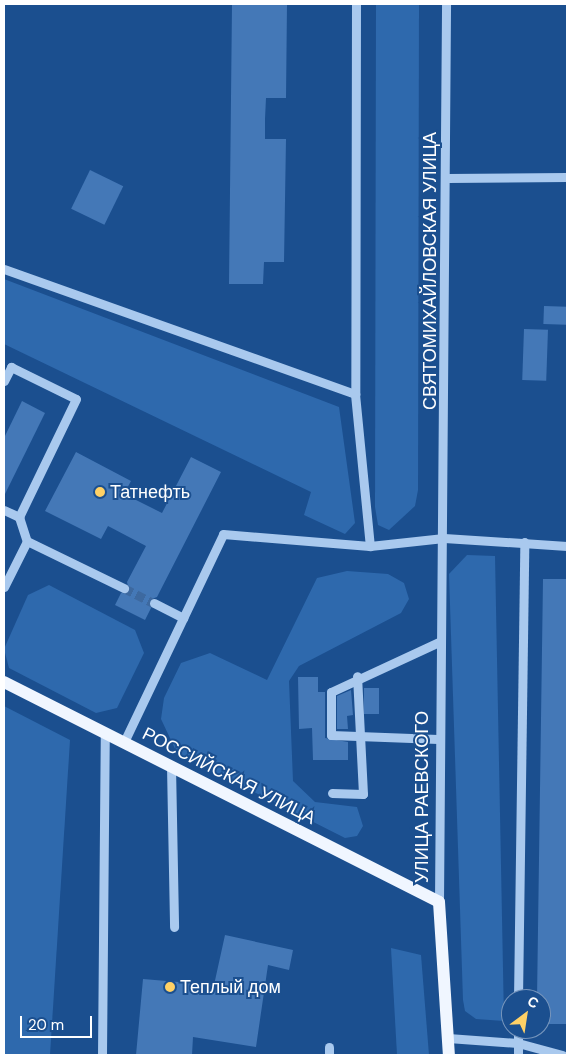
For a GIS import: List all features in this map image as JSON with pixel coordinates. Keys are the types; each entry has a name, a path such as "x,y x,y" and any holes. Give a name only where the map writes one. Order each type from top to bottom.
{"main road":[{"name":"РОССИЙСКАЯ УЛИЦА","path":"4,682 439,902"},
{"name":"УЛИЦА РАЕВСКОГО","path":"439,902 449,1055"}],"street":[{"path":"356,4 356,394 370,546"},
{"name":"СВЯТОМИХАЙЛОВСКАЯ УЛИЦА","path":"444,538 448,178 446,4"},
{"path":"448,178 567,177"},
{"path":"4,269 356,394"},
{"path":"4,381 10,367 76,399 18,517"},
{"path":"4,510 18,517 27,541 124,588"},
{"path":"124,742 223,534 370,546 444,538 567,546"},
{"name":"УЛИЦА РАЕВСКОГО","path":"439,902 438,739 444,538"},
{"path":"4,587 27,541"},
{"path":"518,989 524,542"},
{"path":"154,603 183,618"},
{"path":"438,739 331,735 331,692 357,676 441,641"},
{"path":"332,793 363,794 362,736 357,676"},
{"path":"102,1055 105,733"},
{"path":"171,766 174,927"},
{"path":"448,1038 518,1043 562,1055"},
{"path":"518,1039 518,1055"}],"shaded area":[{"path":"376,4 419,4 418,490 415,506 389,530 378,525 375,507"},
{"path":"4,279 339,407 355,523 345,534 304,515 311,492 4,344"},
{"path":"467,555 495,556 503,989 501,989 501,1021 476,1019 465,1011 463,1000 449,574"},
{"path":"347,571 388,574 404,583 409,599 401,613 299,666 289,681 293,781 315,802 357,807 363,826 357,836 345,838 177,753 161,719 164,698 181,663 210,653 267,680 317,578"},
{"path":"49,585 135,630 144,653 117,708 96,713 9,668 4,649 28,595"},
{"path":"4,706 70,740 50,1055 4,1055"},
{"path":"391,948 421,955 429,1055 397,1055"}],"building":[{"path":"232,4 287,4 286,98 266,98 265,119 265,139 286,139 284,262 264,262 263,284 229,284"},
{"path":"90,170 123,186 104,225 71,209"},
{"path":"544,306 567,307 566,325 543,324"},
{"path":"524,329 548,330 546,381 522,380"},
{"path":"22,401 45,413 4,496 4,438"},
{"path":"76,452 131,481 124,494 162,513 191,457 221,472 157,597 149,600 151,608 145,620 115,605 121,593 129,591 127,582 146,546 108,526 101,539 45,511"},
{"path":"543,579 567,579 567,1024 551,1024 551,989 537,989"},
{"path":"298,677 318,677 318,692 325,692 325,738 348,742 348,760 313,760 312,728 299,729"},
{"path":"364,688 379,688 379,714 364,714"},
{"path":"351,690 353,715 347,716 348,729 337,729 337,696"},
{"path":"225,935 293,950 289,970 268,965 256,1047 193,1037 192,1055 136,1055 143,979 214,985"}],"tunnel":[{"path":"124,588 154,603"}],"place":[{"name":"Татнефть","path":"100,492"},
{"name":"Теплый дом","path":"170,987"}]}
